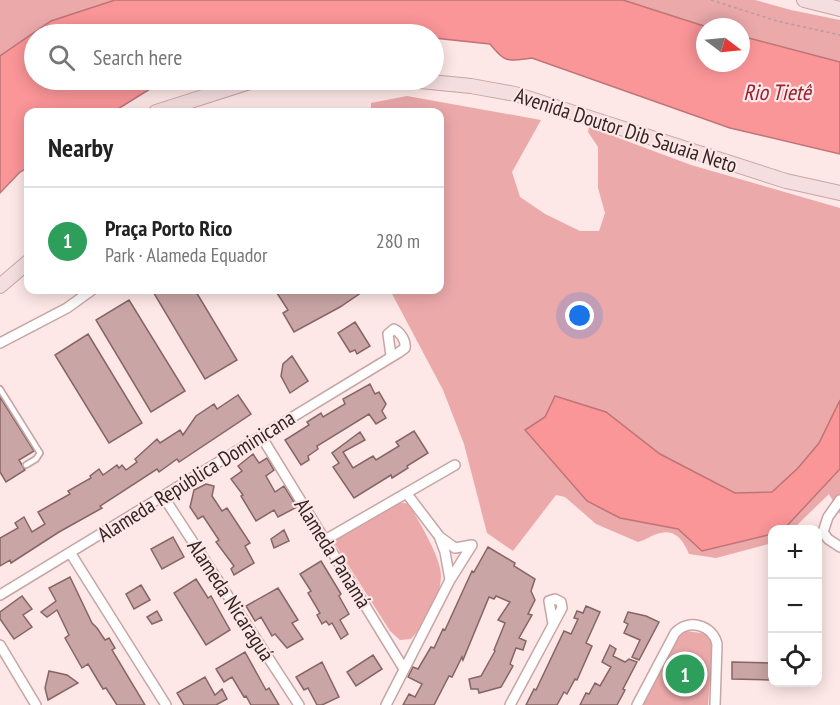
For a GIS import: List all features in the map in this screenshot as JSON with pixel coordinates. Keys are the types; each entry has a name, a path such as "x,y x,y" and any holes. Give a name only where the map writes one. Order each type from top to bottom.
{"main road":[{"path":"804,0 840,9"},
{"name":"Avenida Doutor Dib Sauaia Neto","path":"444,83 514,94 775,178 840,193"},
{"path":"168,108 225,90"},
{"path":"0,286 24,265"}],"street":[{"path":"0,344 67,308 86,294"},
{"name":"Alameda República Dominicana","path":"0,596 391,356"},
{"name":"Alameda Panamá","path":"261,436 404,669"},
{"path":"325,540 455,465"},
{"path":"386,705 450,580 472,545 455,548 440,536 407,494"},
{"name":"Alameda Nicaraguá","path":"163,496 299,705"},
{"path":"840,500 828,517 823,532 828,539 840,547"},
{"path":"440,536 450,580"},
{"path":"71,554 166,705"},
{"path":"510,705 553,624"},
{"path":"637,705 675,633 686,624 709,629 716,637 715,705"},
{"path":"0,645 33,704"}],"lane":[{"path":"0,389 40,453 36,459 26,465"}],"path":[{"path":"711,0 777,21 840,35"}],"shaded area":[{"path":"0,0 115,0 47,24 24,24 24,40 0,56"},
{"path":"623,0 755,0 840,20 840,62 750,38 750,18 696,18 696,23"},
{"path":"407,96 541,120 512,172 520,197 545,214 580,231 599,231 605,213 598,188 598,147 588,132 589,127 691,165 840,208 840,514 829,494 797,525 768,525 768,544 716,558 689,554 682,541 671,533 658,534 638,542 596,524 565,497 556,495 513,551 487,533 464,444 443,390 392,294 444,294 444,108 371,108 371,103"},
{"path":"399,502 409,504 434,550 441,577 435,602 421,626 411,639 400,640 390,631 333,541"},
{"path":"686,631 708,634 713,643 708,705 643,705 680,633"}],"water":[{"name":"Rio Tietê","path":"115,0 623,0 696,23 696,72 750,72 750,38 840,62 840,154 730,128 532,58 508,60 490,44 444,39 444,24 47,24"},
{"name":"Rio Tietê","path":"24,40 24,90 148,90 119,108 24,108 24,170 0,193 0,56"},
{"path":"555,396 606,412 660,454 735,493 772,492 798,468 819,443 840,400 840,469 788,525 768,525 768,535 702,551 678,529 620,518 587,501 525,430 545,417"}],"building":[{"path":"154,294 197,294 237,360 205,379"},
{"path":"278,294 359,294 294,332 283,313 288,310"},
{"path":"129,300 185,391 151,412 96,320"},
{"path":"355,322 370,346 357,354 355,350 350,352 338,333"},
{"path":"88,334 142,423 109,443 55,355"},
{"path":"292,356 308,381 290,393 281,376 283,364"},
{"path":"370,384 375,394 379,392 386,404 382,411 386,418 376,424 369,414 317,446 318,449 308,456 309,460 301,465 285,440 309,425 307,422 321,413 323,417 345,404 343,399"},
{"path":"238,395 251,414 179,462 177,459 159,472 157,469 100,506 102,508 11,563 10,560 0,566 0,538 18,528 15,523 24,517 32,532 45,524 38,512 70,494 68,491 91,478 90,476 99,469 103,475 117,465 119,468 122,465 126,470 137,462 135,459 157,439 160,443 180,430 183,435 196,416 214,404 217,409"},
{"path":"0,397 34,451 19,460 25,470 6,482 0,472"},
{"path":"414,431 428,453 392,478 391,475 354,498 333,467 339,463 332,453 360,432 365,440 343,452 353,468 373,456 376,460 399,446 396,442"},
{"path":"253,454 259,463 267,458 274,470 266,476 275,492 284,486 297,507 278,517 274,510 256,521 241,496 243,495 231,479 242,471 238,466"},
{"path":"206,484 214,486 212,496 222,511 227,508 250,543 245,546 254,563 234,575 231,569 234,566 216,542 219,540 203,516 198,519 190,507 194,490"},
{"path":"284,530 289,541 274,548 271,539"},
{"path":"173,537 184,557 162,569 151,549"},
{"path":"488,547 515,563 514,566 535,579 531,591 535,600 528,614 532,615 519,638 526,641 523,650 516,648 510,664 513,666 501,687 479,693 478,689 471,689 469,679 481,676 495,651 505,623 498,620 510,602 496,596 494,599 489,597 463,660 462,657 434,705 403,705 409,694 415,697 422,684 408,677 413,667 418,669 431,647 434,648 443,629 445,630 472,571 474,572"},
{"path":"321,561 341,594 339,596 349,614 340,620 348,634 341,639 332,623 329,625 326,621 322,624 317,615 320,613 308,593 311,591 300,574"},
{"path":"70,577 92,623 105,640 109,638 115,648 112,650 145,705 117,705 106,688 103,689 88,664 82,668 65,638 69,635 57,610 47,617 41,612 56,601 49,588"},
{"path":"196,579 208,598 211,596 230,630 206,645 174,593"},
{"path":"141,585 150,600 134,609 126,594"},
{"path":"278,588 298,620 292,623 303,639 287,648 275,634 272,636 261,617 255,621 246,606"},
{"path":"22,596 32,609 23,615 32,627 14,639 0,619 0,612"},
{"path":"586,606 600,612 586,643 592,646 577,680 575,679 567,694 564,692 557,705 526,705 534,689 536,690 564,631 571,634 578,619 574,618 577,611 583,613"},
{"path":"157,611 162,620 152,624 147,617"},
{"path":"628,612 659,622 639,660 632,657 640,640 624,633 628,624 624,622"},
{"path":"610,645 616,649 613,656 625,662 629,659 637,662 623,689 625,690 617,705 580,705 586,693 589,694 595,683 600,686 611,667 602,662"},
{"path":"245,652 266,690 269,688 279,705 251,705 232,677 224,682 216,669"},
{"path":"373,655 382,669 356,686 347,672"},
{"path":"322,662 339,697 317,705 308,688 304,690 296,677"},
{"path":"732,662 768,663 768,680 732,679"},
{"path":"49,671 67,675 78,683 48,700 45,688"},
{"path":"205,677 215,695 222,689 227,699 216,705 184,705 177,693"}],"place":[{"name":"Praça Porto Rico","path":"685,674"}]}
